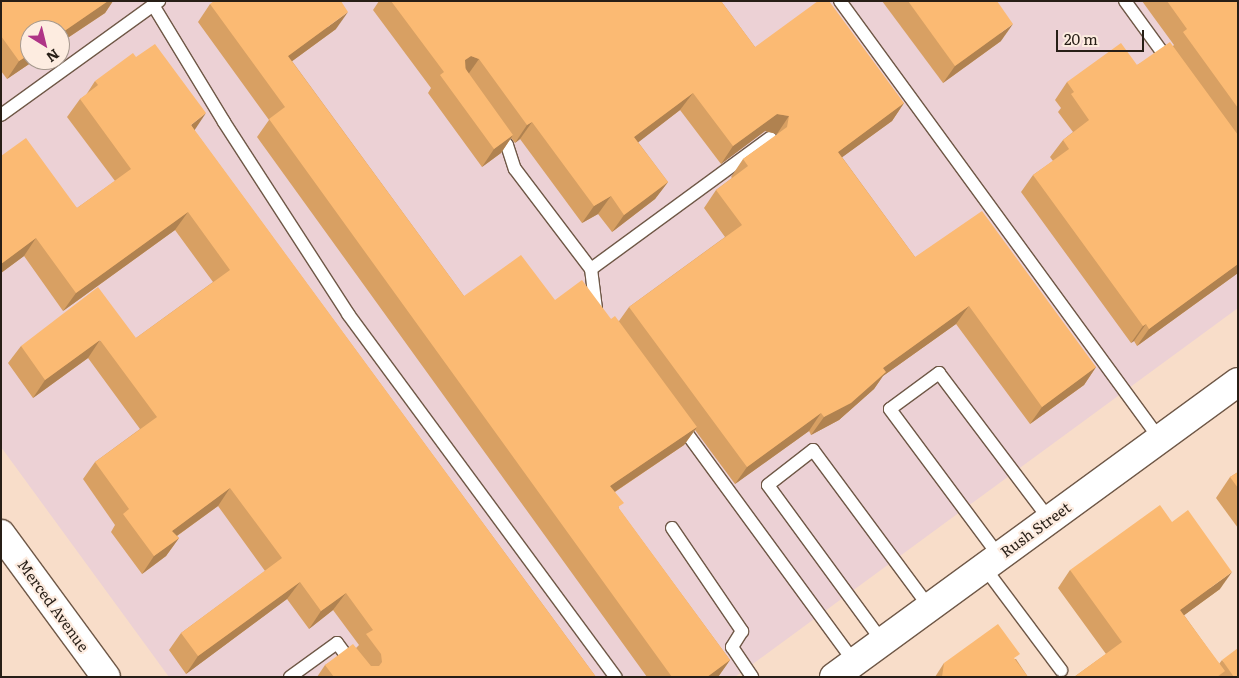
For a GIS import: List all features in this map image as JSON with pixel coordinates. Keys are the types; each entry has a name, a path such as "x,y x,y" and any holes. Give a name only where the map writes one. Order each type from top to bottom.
{"street":[{"name":"Rush Street","path":"844,670 1048,519 1238,382"},
{"name":"Merced Avenue","path":"1,534 106,677"}],"lane":[{"path":"840,1 1159,438"},
{"path":"1126,1 1176,71"},
{"path":"1,115 156,3 224,122 348,314 616,677"},
{"path":"489,121 507,145 514,169 591,269 593,306 605,322"},
{"path":"591,269 770,138"},
{"path":"1048,519 939,373 890,410 992,561 1061,670"},
{"path":"669,410 844,670"},
{"path":"882,641 768,485 813,450 929,607"},
{"path":"672,528 742,631 732,647 752,677"},
{"path":"290,677 337,643 362,677"}],"shaded area":[{"path":"1,1 1238,1 1238,308 735,677 169,677 1,447"}],"building":[{"path":"1,1 108,1 70,27 70,20 20,20 19,61 1,36"},
{"path":"214,1 341,1 348,12 288,56 464,296 521,255 555,300 582,280 611,319 615,316 697,427 610,486 624,503 618,507 730,660 707,677 672,677 269,119 285,107 210,4"},
{"path":"391,1 721,1 755,47 818,1 829,1 904,103 838,152 915,257 982,211 1096,367 1042,407 969,306 883,368 886,372 851,403 824,417 821,413 747,467 629,307 742,225 716,190 748,166 743,159 787,127 789,116 777,114 733,146 693,93 634,137 668,182 624,215 611,196 594,206 532,122 527,125 479,59 471,56 465,60 465,68 513,135 494,149 440,75 444,72"},
{"path":"908,1 997,1 1013,24 955,66"},
{"path":"1167,1 1238,1 1238,108 1183,32 1187,29"},
{"path":"1170,42 1238,135 1238,264 1149,329 1146,324 1143,326 1033,175 1069,149 1063,140 1089,120 1071,94 1074,92 1067,82 1121,43 1137,65"},
{"path":"155,44 206,113 191,125 596,677 334,677 325,665 353,644 371,666 379,666 382,662 381,654 366,634 373,630 346,593 321,611 300,582 198,656 181,633 282,558 230,488 172,531 179,538 154,556 123,514 129,509 95,462 157,417 100,340 45,380 21,346 98,287 136,338 230,270 188,212 76,293 36,238 1,264 1,156 26,138 77,208 131,169 80,99 98,85 95,81 133,53 136,57"},
{"path":"1238,472 1238,488 1230,477"},
{"path":"1160,505 1172,522 1188,510 1232,572 1180,610 1225,671 1217,677 1074,677 1122,642 1070,570"},
{"path":"998,624 1020,654 1014,658 1028,677 942,677 944,663"},
{"path":"1238,648 1238,677 1234,677 1222,660"}]}
